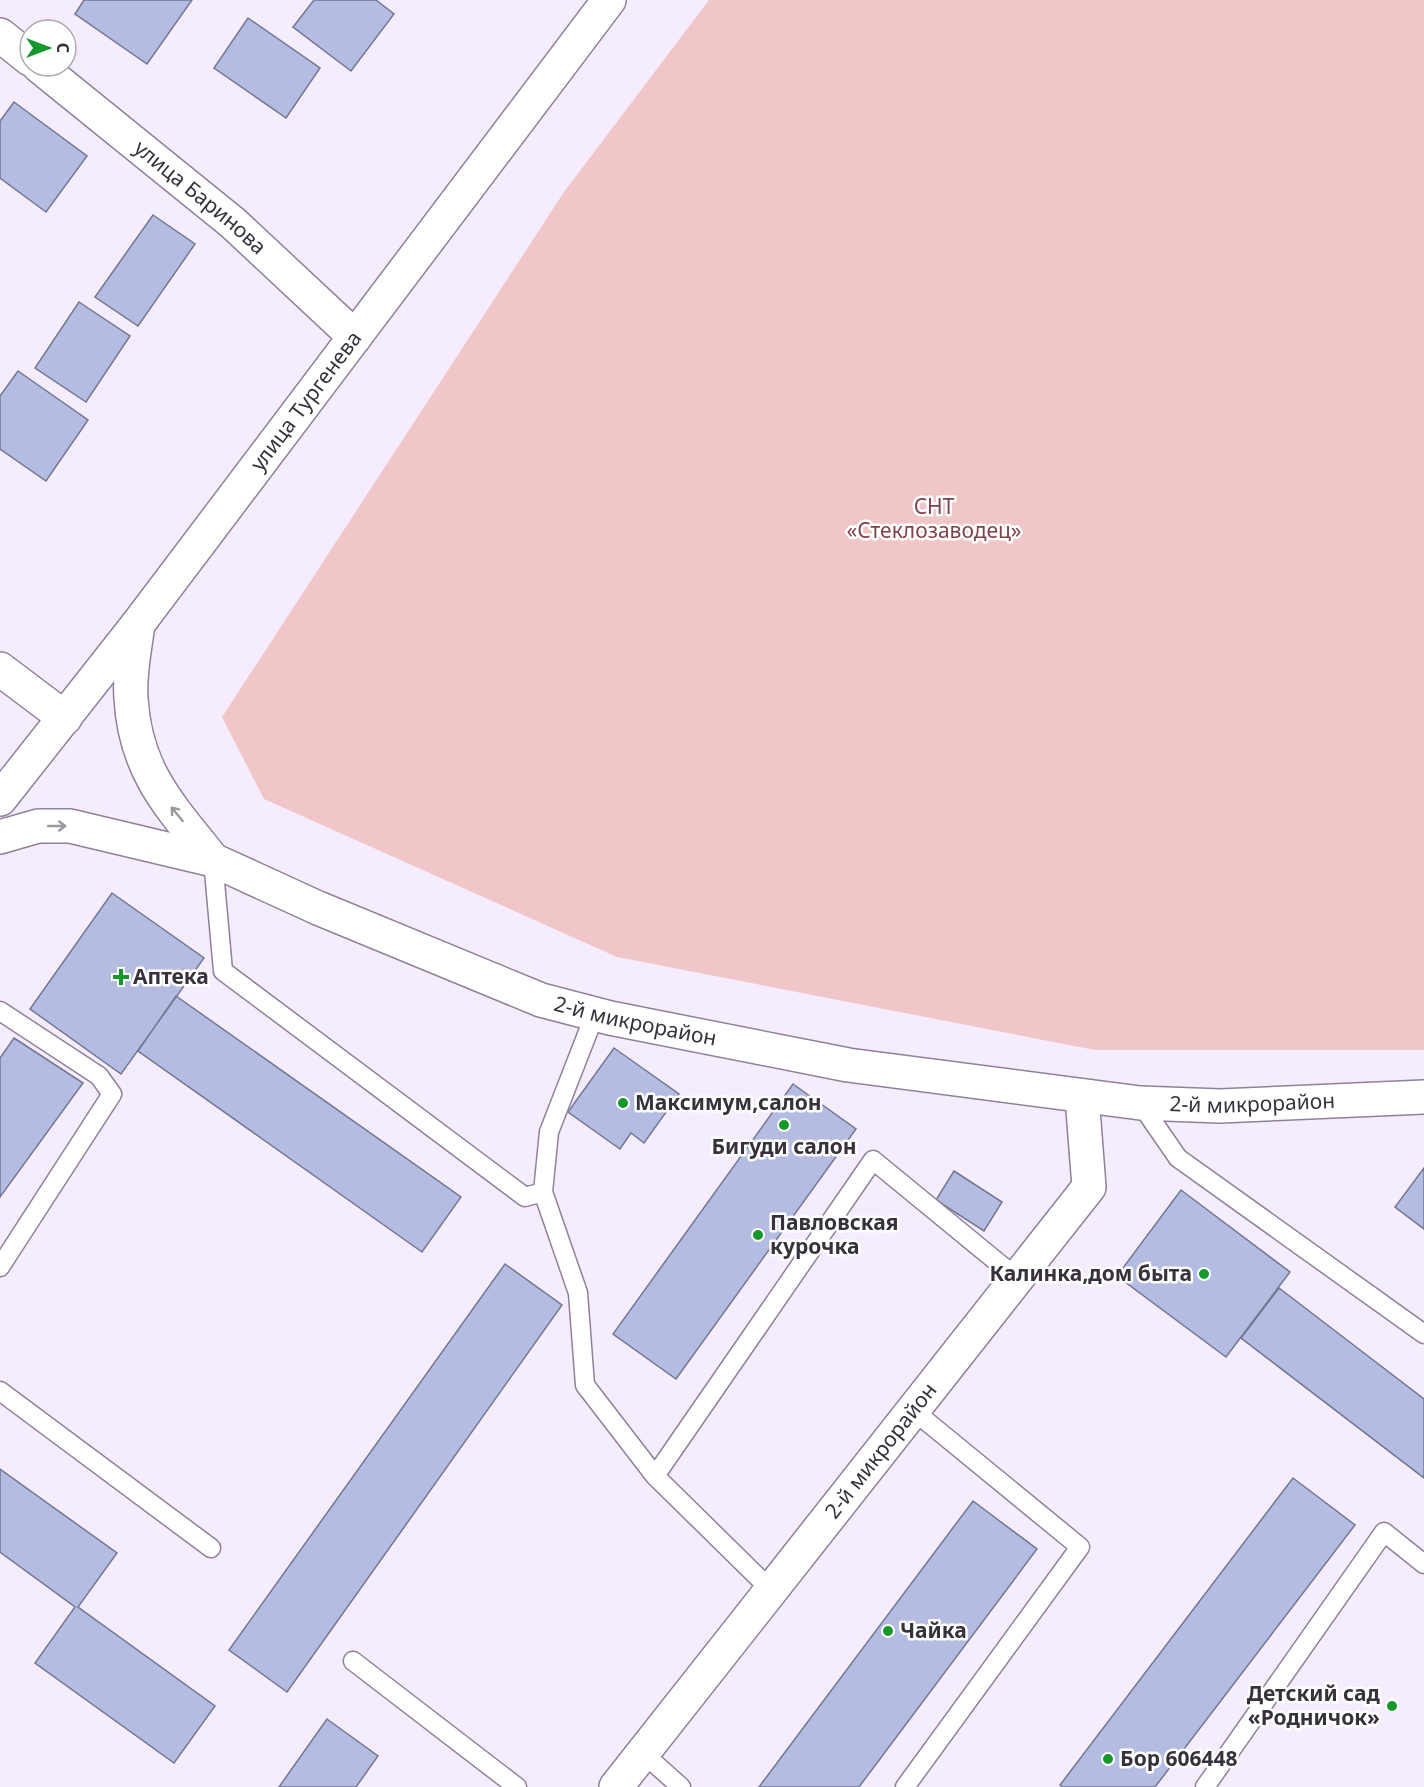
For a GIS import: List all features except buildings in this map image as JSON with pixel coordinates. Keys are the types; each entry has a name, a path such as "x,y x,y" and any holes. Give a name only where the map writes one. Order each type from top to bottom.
{"street":[{"name":"улица Тургенева","path":"0,799 138,624 609,0"},
{"path":"0,35 18,49"},
{"name":"улица Баринова","path":"54,78 233,223 355,337"},
{"path":"138,624 130,697 139,747 158,791 213,860"},
{"path":"0,669 65,717"},
{"name":"2-й микрорайон","path":"0,837 38,826 70,826 213,860 318,908 541,1000 595,1014 848,1065 1082,1097 1140,1102 1220,1106 1424,1097"},
{"name":"2-й микрорайон","path":"616,1787 1089,1187 1082,1097"}],"lane":[{"path":"213,860 223,971 525,1197 543,1192"},
{"path":"0,1011 99,1076 112,1094 0,1267"},
{"path":"595,1014 549,1132 543,1192 578,1293 585,1385 655,1476 771,1590"},
{"path":"1140,1102 1178,1158 1424,1334"},
{"path":"655,1476 873,1160 1018,1279"},
{"path":"0,1391 212,1548"},
{"path":"905,1787 1080,1547 914,1411"},
{"path":"1205,1787 1384,1532 1424,1564"},
{"path":"352,1661 517,1787"},
{"path":"643,1753 681,1787"}],"green space":[{"name":"СНТ «Стеклозаводец»","path":"709,0 1424,0 1424,1050 1095,1050 617,957 264,799 222,717 564,192"}],"place":[{"name":"Аптека","path":"121,977"},
{"name":"Максимум,салон","path":"623,1103"},
{"name":"Бигуди салон","path":"784,1125"},
{"name":"Павловская курочка","path":"758,1235"},
{"name":"Калинка,дом быта","path":"1204,1274"},
{"name":"Чайка","path":"888,1631"},
{"name":"Детский сад «Родничок»","path":"1392,1706"},
{"name":"Бор 606448","path":"1108,1759"}]}
